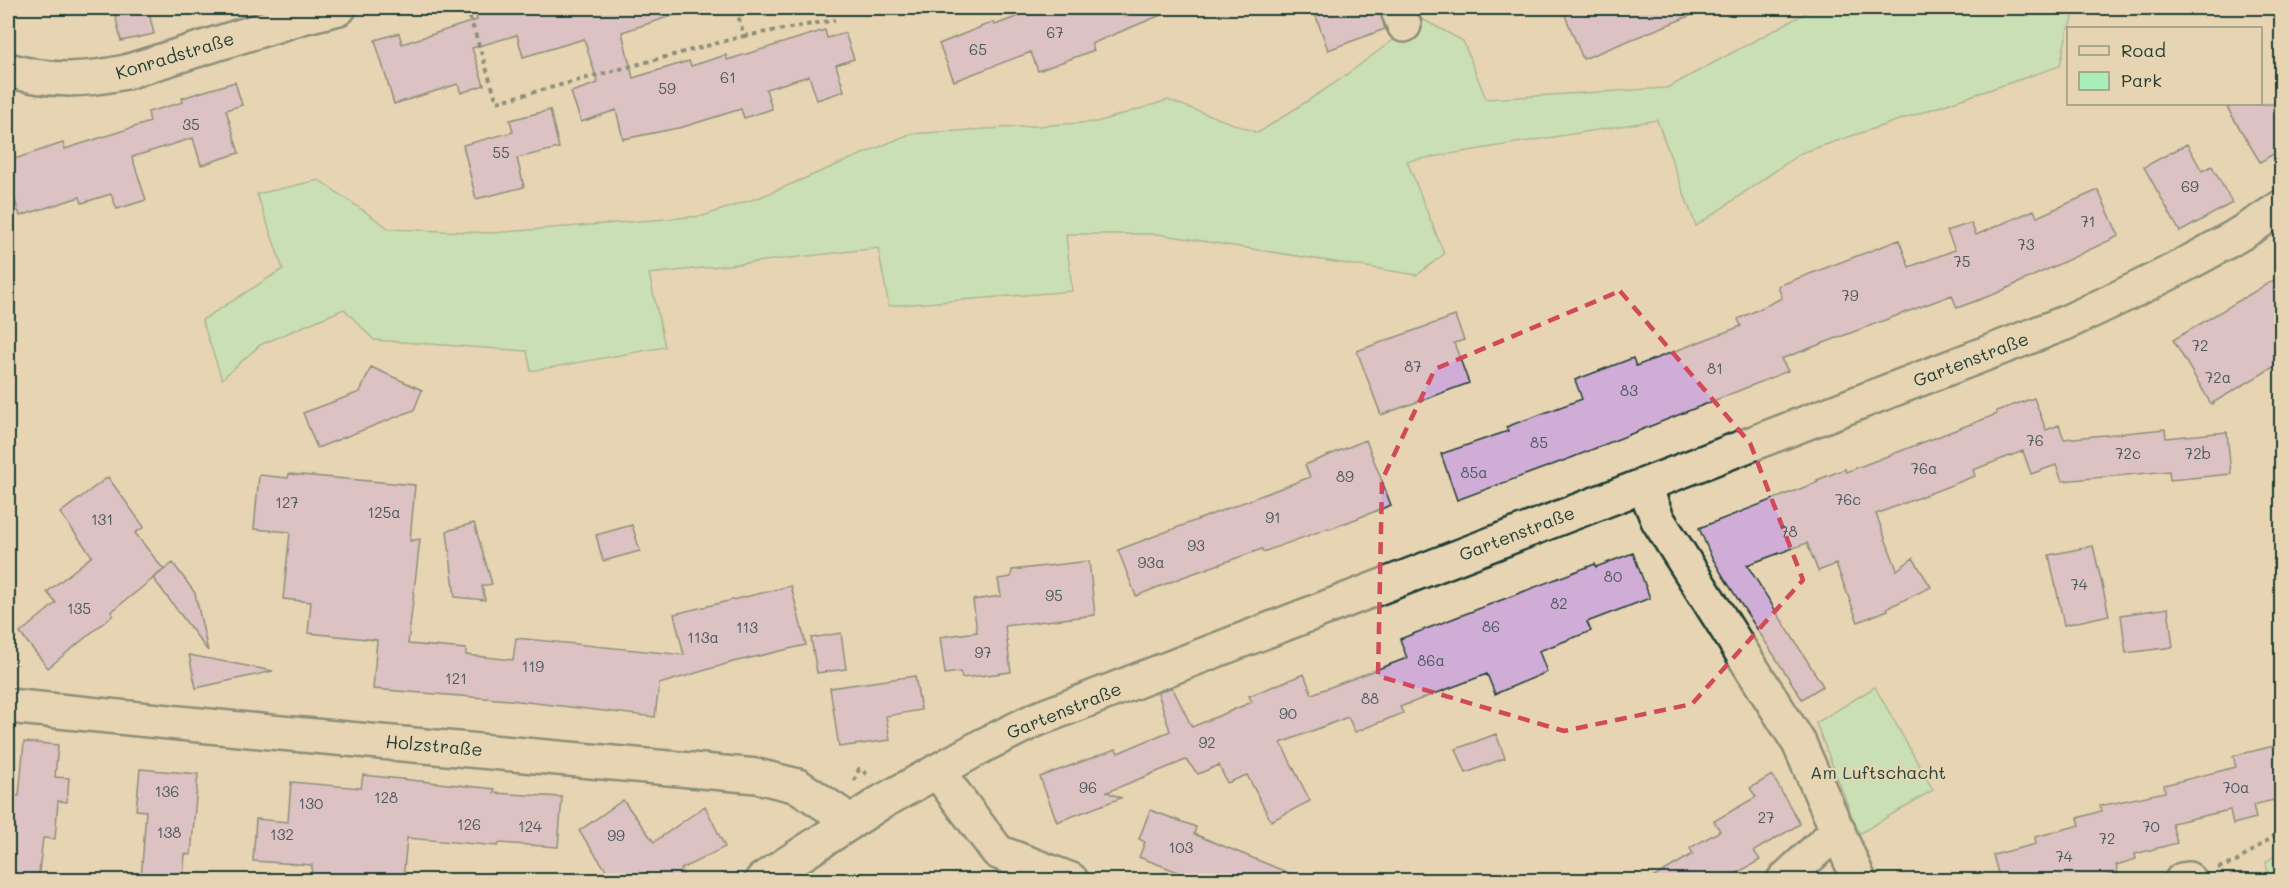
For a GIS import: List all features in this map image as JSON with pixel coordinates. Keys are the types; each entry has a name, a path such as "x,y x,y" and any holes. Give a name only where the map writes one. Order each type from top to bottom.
{"street":[{"name":"Konradstraße","path":"8,70 44,78 71,80 103,77 339,8"},
{"name":"Gartenstraße","path":"762,880 880,803 984,745 1035,720 2065,323 2166,276 2245,232 2282,207"},
{"path":"1644,486 1658,520 1798,743 1859,880"},
{"name":"Holzstraße","path":"8,706 757,776 798,786 840,814 845,825"},
{"path":"938,771 998,852 1071,880"},
{"path":"1784,880 1838,830"}],"path":[{"path":"467,8 497,102 744,36 835,20"},
{"path":"736,8 744,36"},
{"path":"2186,880 2236,862 2282,830"}],"highlighted area":[{"path":"1620,291 1750,443 1803,580 1692,704 1564,731 1378,676 1382,480 1435,369"}],"green space":[{"path":"1815,8 2076,8 2070,27 2067,27 2060,66 1801,153 1696,226 1657,120 1407,161 1444,254 1417,275 1158,234 1066,234 1072,291 889,306 878,248 649,274 665,347 531,371 527,351 374,340 344,309 260,345 222,379 202,320 283,269 257,194 319,180 390,229 492,233 703,216 763,196 910,134 1097,122 1168,100 1258,133 1335,83 1422,19 1463,41 1486,99 1667,88"},
{"name":"Am Luftschacht","path":"1875,687 1933,790 1859,834 1816,723"},
{"path":"2281,851 2281,880 2269,880 2266,862"}],"building":[{"path":"114,8 148,8 154,34 121,41"},
{"path":"473,8 680,8 681,13 622,32 633,78 689,61 691,66 726,55 727,60 825,30 827,38 845,33 854,59 836,65 844,91 817,100 809,76 766,89 772,109 744,118 741,109 683,127 623,139 616,110 581,122 571,92 598,83 584,39 523,57 517,35 472,48 484,85 461,93 458,84 394,104 375,40 399,33 402,44 477,20"},
{"path":"1040,8 1178,8 1091,44 1094,50 1038,71 1031,52 954,81 939,44 993,22 995,25"},
{"path":"1313,8 1379,8 1385,29 1328,50"},
{"path":"1562,8 1707,8 1707,9 1583,59"},
{"path":"235,82 242,105 226,110 239,153 201,165 193,138 132,157 146,200 117,209 111,194 82,203 80,197 20,216 8,178 8,161 63,143 65,149 150,122 148,112 183,102 182,98"},
{"path":"2282,104 2282,149 2260,162 2226,105"},
{"path":"550,110 559,148 517,158 524,187 476,199 463,145 513,132 510,120"},
{"path":"2187,144 2202,171 2212,166 2232,203 2180,232 2144,167"},
{"path":"2098,190 2119,236 1997,293 1957,308 1952,295 1781,359 1788,371 1571,458 1457,500 1441,454 1508,431 1506,427 1582,399 1575,380 1633,358 1636,366 1741,326 1738,319 1782,298 1778,286 1899,240 1909,267 1955,250 1947,231 1971,223 1976,235 2034,210 2037,217"},
{"path":"2282,275 2282,362 2211,404 2173,340"},
{"path":"1455,316 1464,340 1454,343 1469,383 1381,415 1357,351"},
{"path":"371,367 422,390 414,410 317,448 303,413 360,392"},
{"path":"2034,398 2046,430 2059,425 2064,439 2165,429 2166,438 2227,432 2231,474 2170,480 2169,471 2062,481 2056,465 2031,474 2023,451 1973,470 1975,476 1876,514 1897,570 1913,558 1931,587 1887,608 1888,610 1858,622 1836,564 1818,571 1807,543 1747,565 1823,686 1802,699 1723,576 1699,528 1818,482 1817,480 1845,469 1846,472 1997,414 1996,411"},
{"path":"1366,440 1391,505 1330,529 1263,552 1262,549 1136,596 1118,550 1310,477 1305,465"},
{"path":"289,474 415,485 410,541 420,539 408,644 466,649 466,655 513,660 516,638 684,655 674,614 791,586 806,645 733,662 659,684 655,717 510,700 373,689 377,640 308,633 311,602 283,599 290,532 254,529 259,475 288,478"},
{"path":"108,477 144,527 135,533 164,570 111,612 113,615 48,668 20,633 56,603 47,592 92,556 60,513"},
{"path":"474,523 492,584 482,586 485,600 455,597 447,531"},
{"path":"632,525 640,551 603,561 596,535"},
{"path":"2093,546 2109,615 2064,625 2049,555"},
{"path":"1633,553 1650,598 1587,622 1591,631 1539,651 1547,672 1495,694 1487,674 1400,707 1403,713 1355,732 1348,717 1281,743 1310,801 1271,821 1247,775 1227,783 1219,765 1198,774 1186,760 1107,792 1121,798 1057,822 1040,777 1116,749 1118,753 1170,731 1158,693 1172,687 1192,727 1252,702 1249,696 1304,674 1312,694 1407,658 1400,639 1595,564 1596,567"},
{"path":"1089,561 1095,615 1005,626 1011,672 962,678 960,672 945,674 940,637 977,632 973,600 1001,596 998,579 1011,577 1012,570"},
{"path":"173,563 195,593 208,651 153,578"},
{"path":"2168,608 2173,647 2126,653 2121,615"},
{"path":"841,633 846,669 817,673 811,638"},
{"path":"189,655 273,671 196,688"},
{"path":"915,676 921,710 886,716 890,740 839,747 830,688"},
{"path":"1496,734 1505,758 1466,773 1456,749"},
{"path":"24,742 58,745 55,777 69,778 67,802 58,801 55,839 43,838 38,880 8,880 13,796 19,796"},
{"path":"2282,744 2282,798 2253,805 2256,818 2233,824 2230,810 2172,823 2177,843 2135,854 2136,859 2116,865 2118,873 2089,880 2000,880 1993,855 2036,844 2035,837 2080,825 2078,818 2101,811 2100,806 2165,792 2164,785 2236,767 2233,756"},
{"path":"140,769 198,774 191,855 185,854 183,880 141,880 146,811 136,810"},
{"path":"363,775 495,789 494,793 562,797 558,847 499,843 498,846 407,838 403,880 311,880 312,865 253,861 256,819 288,822 291,782 361,788"},
{"path":"1772,775 1800,824 1754,851 1760,860 1725,880 1649,880 1693,854 1690,848 1720,831 1714,821 1756,797 1750,788"},
{"path":"623,800 654,842 705,806 725,847 681,869 685,880 613,880 579,831"},
{"path":"1150,810 1196,827 1194,834 1306,880 1199,880 1139,857 1145,842 1139,839"}]}
